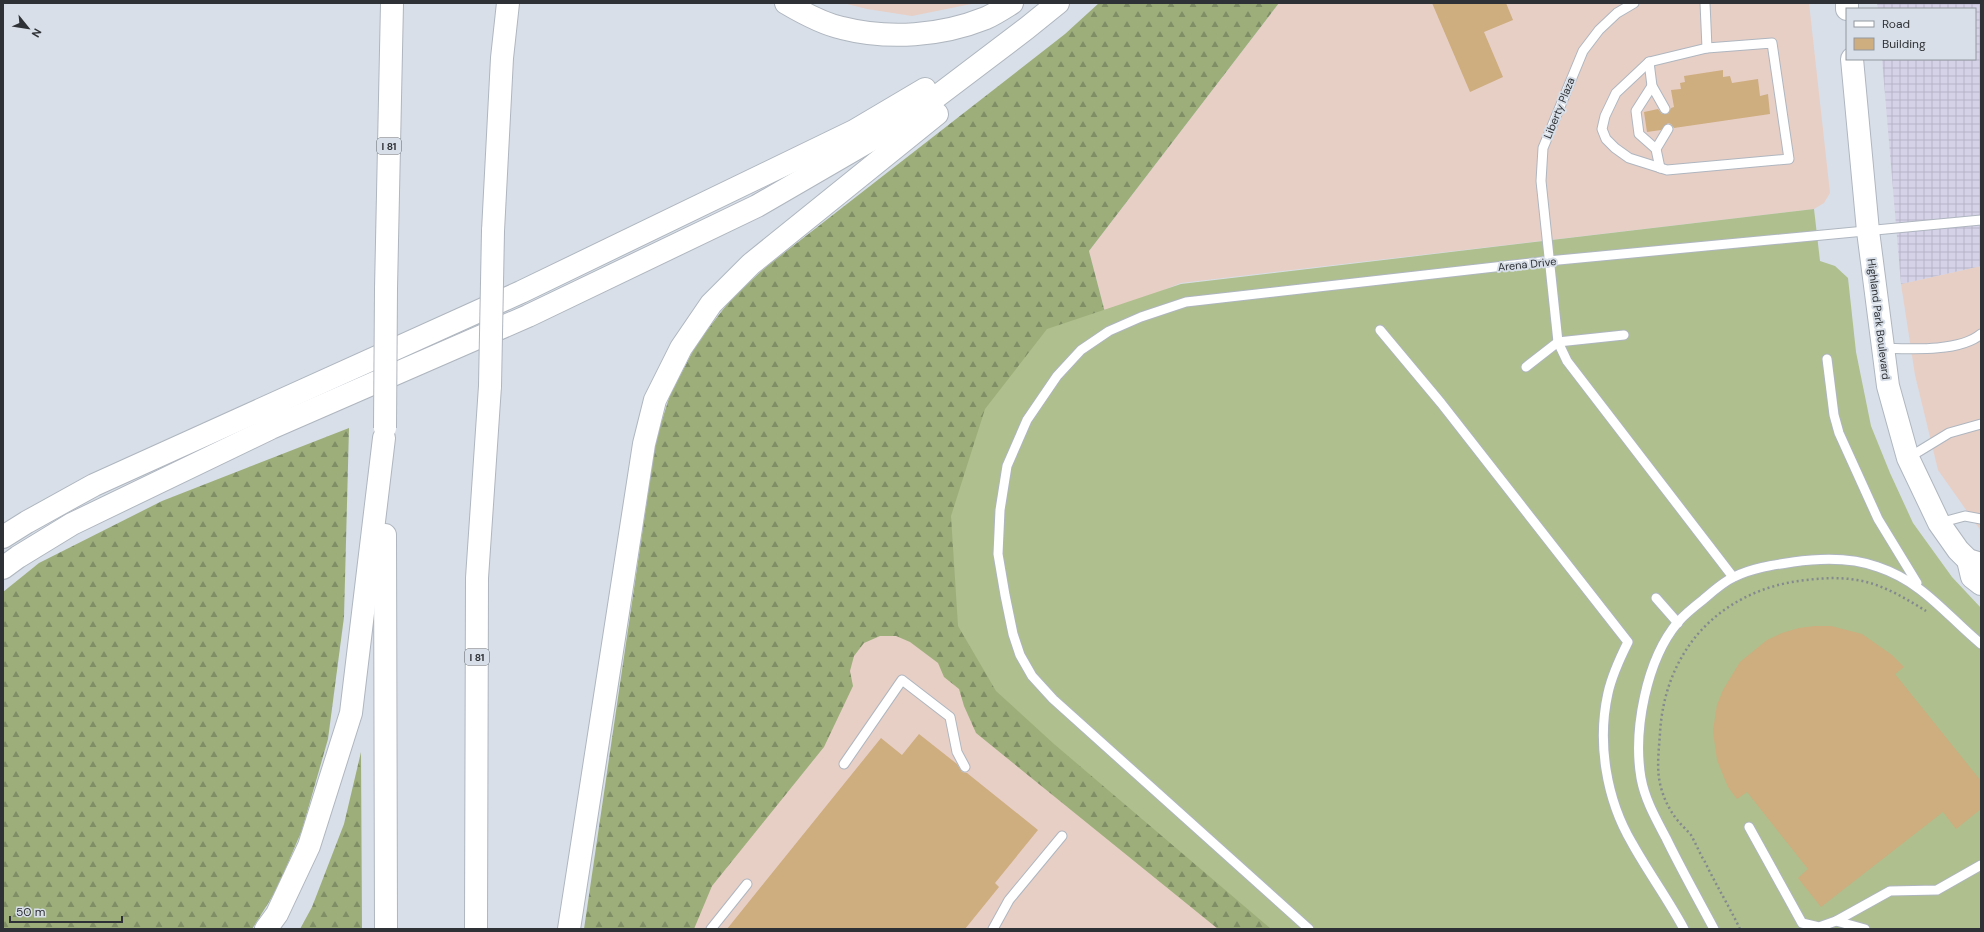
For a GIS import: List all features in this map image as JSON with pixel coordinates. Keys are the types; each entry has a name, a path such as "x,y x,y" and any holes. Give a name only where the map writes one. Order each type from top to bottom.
{"main road":[{"name":"I 81","path":"386,929 385,433 386,289 392,3"},
{"name":"I 81","path":"476,929 477,578 490,386 493,231 502,58 508,3"},
{"path":"786,3 800,11 841,28 907,36 952,28 986,18 1012,3"},
{"path":"3,537 94,485 521,292 854,131 912,98 981,49 1037,3"},
{"path":"3,568 18,557 72,524 221,452 271,428 528,316 757,206 907,119 1058,3"},
{"path":"569,929 644,444 655,400 681,348 711,304 750,264 986,75 1066,3"},
{"name":"Highland Park Boulevard","path":"1852,60 1868,231 1888,386 1908,458 1939,523 1958,550 1975,562 1972,577 1981,584"},
{"path":"266,929 277,914 309,846 351,713 385,433"}],"lane":[{"name":"Liberty Plaza","path":"1634,3 1617,13 1599,30 1583,51 1548,132 1541,162 1548,262 1558,342 1567,361 1733,577"},
{"path":"1705,3 1707,48"},
{"path":"1772,43 1788,158 1667,170 1629,158 1615,148 1606,139 1602,129 1605,116 1616,93 1649,62 1707,48 1772,43"},
{"path":"1649,62 1652,86 1665,108"},
{"path":"1652,86 1636,111 1639,134 1656,149 1660,168"},
{"path":"1656,149 1668,129"},
{"name":"Arena Drive","path":"1309,929 1058,703 1032,676 1020,655 1013,634 998,554 1000,510 1007,466 1027,420 1057,376 1081,350 1109,331 1141,317 1186,302 1548,262 1981,220"},
{"path":"1380,330 1441,402 1628,642 1608,693 1604,742 1608,778 1614,802 1631,842 1684,929"},
{"path":"1882,348 1912,349 1962,344 1974,340 1981,334"},
{"path":"1526,367 1558,342 1624,335"},
{"path":"1827,360 1834,415 1839,433 1878,519 1914,580 1927,594"},
{"path":"1908,458 1949,433 1981,424"},
{"path":"1939,523 1965,516 1981,519"},
{"path":"1714,929 1656,819 1646,798 1641,778 1639,745 1642,704 1660,651 1678,623 1715,589 1733,577 1766,566 1805,560 1830,559 1857,561 1896,574 1912,582 1943,608 1981,644"},
{"path":"1656,598 1678,623"},
{"path":"844,764 902,680 950,717 957,752 965,767"},
{"path":"1749,827 1802,923 1819,927 1836,921 1890,891 1937,890 1981,865"},
{"path":"993,929 1009,900 1062,836"},
{"path":"711,929 747,884"},
{"path":"1836,921 1865,929"}],"path":[{"path":"1740,929 1691,835 1675,817 1663,796 1659,777 1661,709 1671,678 1684,653 1702,630 1720,612 1740,600 1764,589 1785,582 1836,578 1858,580 1900,595 1930,614 1943,608"}],"shaded area":[{"path":"843,3 976,3 912,16 867,9"},
{"path":"1279,3 1809,3 1830,193 1824,203 1814,209 1181,283 1159,292 1107,320 1089,251"},
{"path":"1877,3 1981,3 1981,266 1901,284 1882,60 1976,60 1976,8 1878,8"},
{"path":"1981,266 1981,531 1938,470 1915,375 1901,284"},
{"path":"878,609 1261,929 648,929"}],"green space":[{"path":"1099,3 1279,3 1089,251 1107,320 1285,929 1218,929 976,733 964,706 959,689 944,677 938,663 910,642 896,636 880,636 864,643 854,656 850,671 853,686 824,747 712,886 694,929 584,929 656,439 670,395 697,343 732,298 766,267 1065,34"},
{"path":"1814,209 1820,261 1835,266 1848,278 1856,352 1871,426 1890,473 1913,523 1952,577 1981,608 1981,929 1271,929 1054,744 996,691 958,626 951,516 985,409 1047,329 1181,284"},
{"path":"349,428 344,617 328,739 302,830 277,889 252,929 3,929 3,592 39,563 162,501"},
{"path":"361,752 362,929 300,929 312,907 344,824"}],"building":[{"path":"1432,3 1506,3 1513,20 1484,32 1503,77 1470,92"},
{"path":"1723,70 1723,77 1730,76 1732,83 1758,79 1760,96 1768,94 1770,114 1674,128 1668,123 1661,130 1647,132 1644,112 1658,109 1662,114 1668,114 1671,108 1674,107 1671,90 1681,89 1680,83 1685,82 1684,76"},
{"path":"1831,626 1862,634 1892,655 1904,667 1895,674 1981,781 1981,809 1956,829 1943,812 1821,907 1798,878 1808,869 1747,792 1737,799 1728,787 1717,760 1713,731 1717,705 1723,690 1740,662 1767,640 1782,633 1799,628"},
{"path":"919,734 957,764 962,772 967,773 1038,830 995,883 999,887 965,929 727,929 881,738 902,755"}]}
